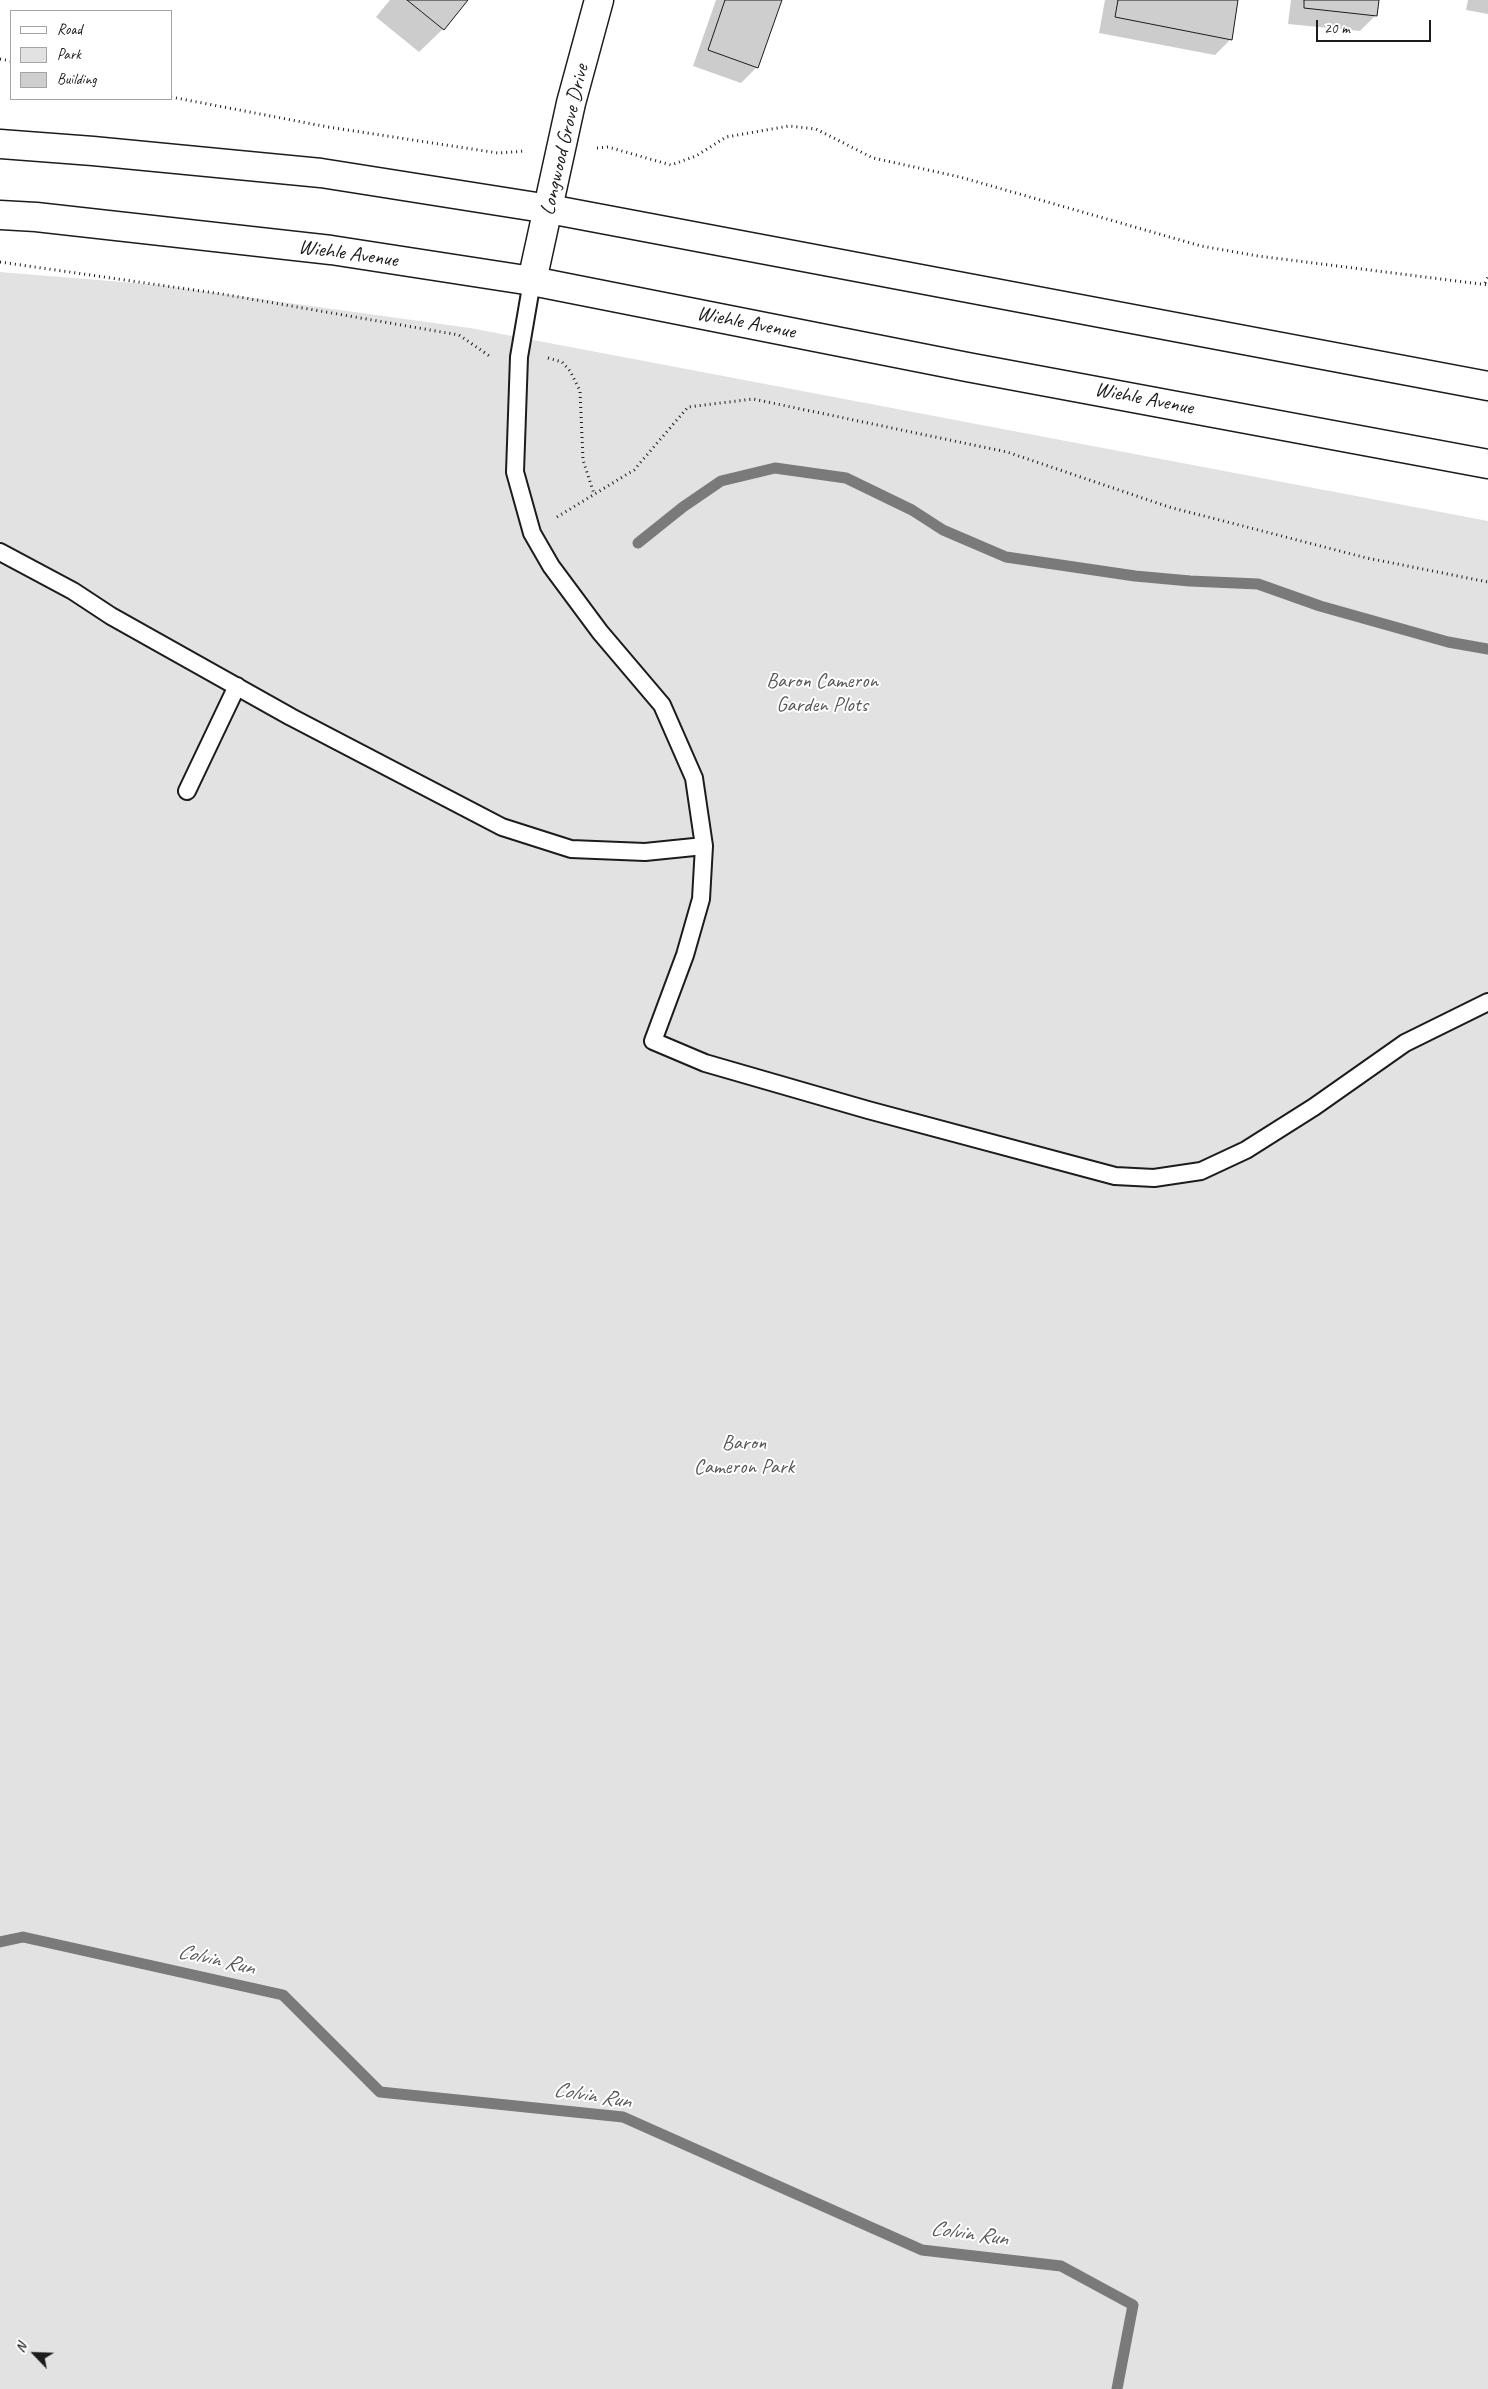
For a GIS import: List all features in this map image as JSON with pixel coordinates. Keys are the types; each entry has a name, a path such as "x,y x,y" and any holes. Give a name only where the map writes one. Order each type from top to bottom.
{"main road":[{"name":"Longwood Grove Drive","path":"532,281 571,104 599,0"},
{"path":"0,144 321,173 549,209 1488,386"},
{"name":"Wiehle Avenue","path":"0,215 46,218 321,249 532,281 968,367 1488,464"}],"lane":[{"path":"532,281 519,356 515,472 532,533 551,566 600,632 662,705 694,778 704,846 700,899 685,955 653,1041 705,1063 868,1110 1115,1176 1154,1178 1201,1171 1246,1150 1314,1107 1405,1042 1488,1002"},
{"path":"0,552 73,591 111,616 412,782 502,827 571,849 645,852 704,846"},
{"path":"187,791 237,686"}],"path":[{"path":"172,97 328,127 498,153 608,147 671,165 696,156 726,137 789,126 816,129 873,158 960,177 1201,246 1258,256 1486,284 1488,277"},
{"path":"0,262 222,294 459,335 490,357 519,356 553,359 562,362 570,371 580,391 583,460 594,494"},
{"path":"532,533 634,470 688,407 753,399 1007,452 1169,507 1367,558 1488,582"}],"green space":[{"name":"Baron Cameron Park","path":"0,272 159,285 470,328 1488,521 1488,2389 0,2389"}],"building":[{"path":"407,0 468,0 444,30"},
{"path":"725,0 782,0 758,68 708,50"},
{"path":"1118,0 1238,0 1232,40 1115,17"},
{"path":"1304,0 1379,0 1377,16 1304,8"}],"waterway":[{"path":"638,543 683,507 721,481 775,468 846,478 912,510 943,530 1006,557 1135,576 1258,584 1320,606 1448,642 1488,649"},
{"name":"Colvin Run","path":"0,1942 23,1937 283,1995 380,2092 623,2117 922,2250 1061,2266 1133,2305 1117,2389"}],"park label":[{"name":"Baron Cameron Garden Plots","path":"822,693"}]}
